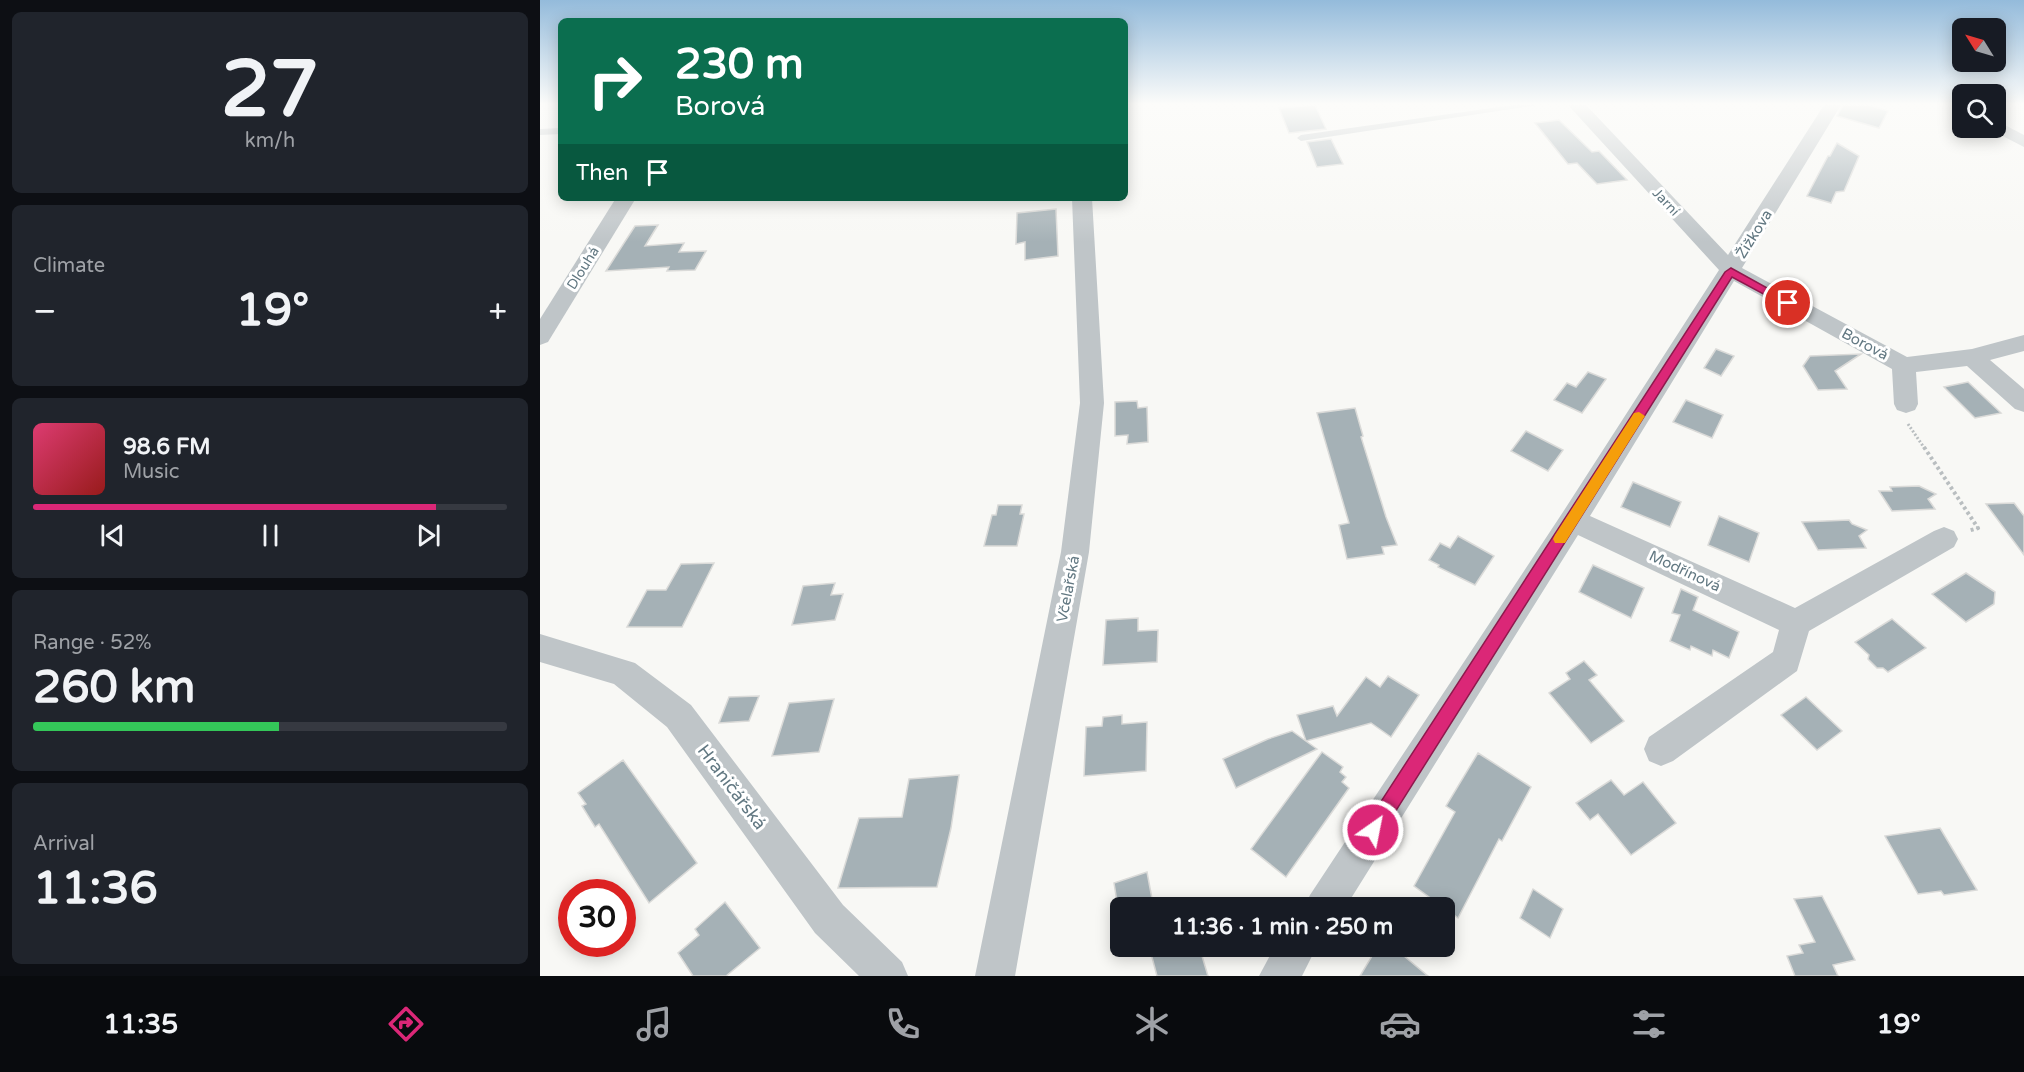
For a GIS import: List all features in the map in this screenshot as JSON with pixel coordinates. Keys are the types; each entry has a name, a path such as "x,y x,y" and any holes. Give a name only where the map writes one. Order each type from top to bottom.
{"street":[{"name":"Jarní","path":"1618,151 1731,272"},
{"name":"Žižkova","path":"1330,897 1731,272 1801,151"},
{"name":"Dlouhá","path":"540,337 624,201"},
{"name":"Včelařská","path":"996,976 1075,552 1092,403 1082,201"},
{"name":"Borová","path":"1731,272 1904,365 1972,357 2024,343"},
{"path":"1972,357 2024,403"},
{"name":"Borová","path":"1904,365 1906,404"},
{"name":"Modřínová","path":"1573,520 1796,623"},
{"path":"1661,749 1786,661 1796,623 1944,538"},
{"name":"Hraničářská","path":"540,648 624,673 679,716 829,919 888,976"},
{"path":"1279,976 1291,957"}],"path":[{"path":"1906,404 1905,419 1978,528 1944,538"}],"building":[{"path":"1310,151 1337,151 1343,164 1317,167"},
{"path":"1557,151 1599,151 1627,180 1597,184 1577,163 1568,164"},
{"path":"1833,151 1850,151 1859,156 1844,191 1836,192 1831,203 1807,196"},
{"path":"1056,209 1058,256 1025,260 1025,242 1016,244 1017,213"},
{"path":"658,225 645,246 684,243 679,252 706,251 695,270 667,271 669,267 606,271 635,226"},
{"path":"1716,349 1734,356 1721,376 1704,368"},
{"path":"1861,354 1835,371 1847,389 1818,390 1803,366 1810,356"},
{"path":"1588,372 1606,379 1582,413 1554,400 1567,383 1576,387"},
{"path":"1968,382 2001,413 1975,418 1944,387"},
{"path":"1686,400 1723,415 1712,438 1673,422"},
{"path":"1137,401 1138,408 1147,407 1148,442 1127,444 1128,435 1115,436 1115,402"},
{"path":"1355,408 1363,436 1361,437 1397,545 1382,547 1384,554 1347,559 1339,525 1349,523 1317,413"},
{"path":"1526,431 1563,450 1548,471 1511,451"},
{"path":"1633,482 1681,502 1670,527 1621,507"},
{"path":"1919,486 1936,494 1928,499 1935,509 1892,511 1879,491 1892,491 1890,487"},
{"path":"2014,503 2024,516 2024,555 1986,504"},
{"path":"998,505 1022,505 1020,514 1024,514 1017,546 984,546 992,515 996,515"},
{"path":"1719,516 1759,533 1749,562 1708,545"},
{"path":"1849,520 1852,524 1867,530 1859,536 1866,548 1818,550 1802,522"},
{"path":"1458,536 1494,556 1475,585 1438,567 1439,565 1429,560 1440,543 1450,548"},
{"path":"714,563 682,627 627,627 647,590 666,590 681,564"},
{"path":"1593,565 1644,588 1631,618 1579,592"},
{"path":"1966,573 1995,592 1994,604 1966,622 1932,594"},
{"path":"835,583 831,595 843,594 835,620 792,625 803,586"},
{"path":"1681,589 1698,597 1693,610 1739,632 1729,658 1713,650 1712,656 1691,646 1690,650 1670,641 1680,615 1672,613"},
{"path":"1138,618 1138,631 1158,630 1157,662 1103,665 1106,620"},
{"path":"1892,619 1926,648 1888,672 1883,668 1877,668 1868,659 1869,655 1855,642"},
{"path":"1584,661 1597,675 1589,680 1624,721 1591,743 1549,693 1570,679 1566,673"},
{"path":"1388,676 1419,695 1391,737 1371,723 1306,741 1297,715 1333,706 1337,716 1366,677 1380,687"},
{"path":"759,696 749,721 719,723 729,697"},
{"path":"1806,697 1842,731 1817,750 1781,715"},
{"path":"834,699 819,752 772,756 789,703"},
{"path":"1122,715 1122,724 1147,722 1146,771 1084,776 1086,727 1102,726 1103,717"},
{"path":"1292,731 1317,749 1236,788 1223,759"},
{"path":"1322,752 1343,767 1340,772 1346,777 1342,782 1349,788 1286,877 1251,849"},
{"path":"1478,753 1531,787 1502,841 1499,839 1458,918 1455,916 1455,897 1429,897 1414,886 1455,812 1446,806"},
{"path":"623,760 697,863 649,903 636,879 634,879 599,824 595,827 582,806 586,804 578,793"},
{"path":"959,775 951,828 937,887 838,888 859,818 902,817 909,779"},
{"path":"1611,780 1624,795 1643,782 1676,823 1631,855 1598,814 1590,820 1576,803"},
{"path":"1940,828 1977,890 1944,895 1941,891 1918,894 1885,836"},
{"path":"1147,872 1152,897 1116,897 1114,883"},
{"path":"1533,889 1563,909 1550,938 1520,918"},
{"path":"1822,896 1855,960 1833,965 1838,976 1795,976 1787,956 1803,953 1799,945 1815,942 1794,899"},
{"path":"725,902 760,948 726,976 693,976 678,953 699,935 695,929"},
{"path":"1152,957 1202,957 1208,976 1157,976"},
{"path":"1371,957 1405,957 1428,976 1360,976"}],"slow traffic":[{"path":"1560,539 1639,416"}],"route":[{"path":"1373,830 1731,272 1788,303"}]}
